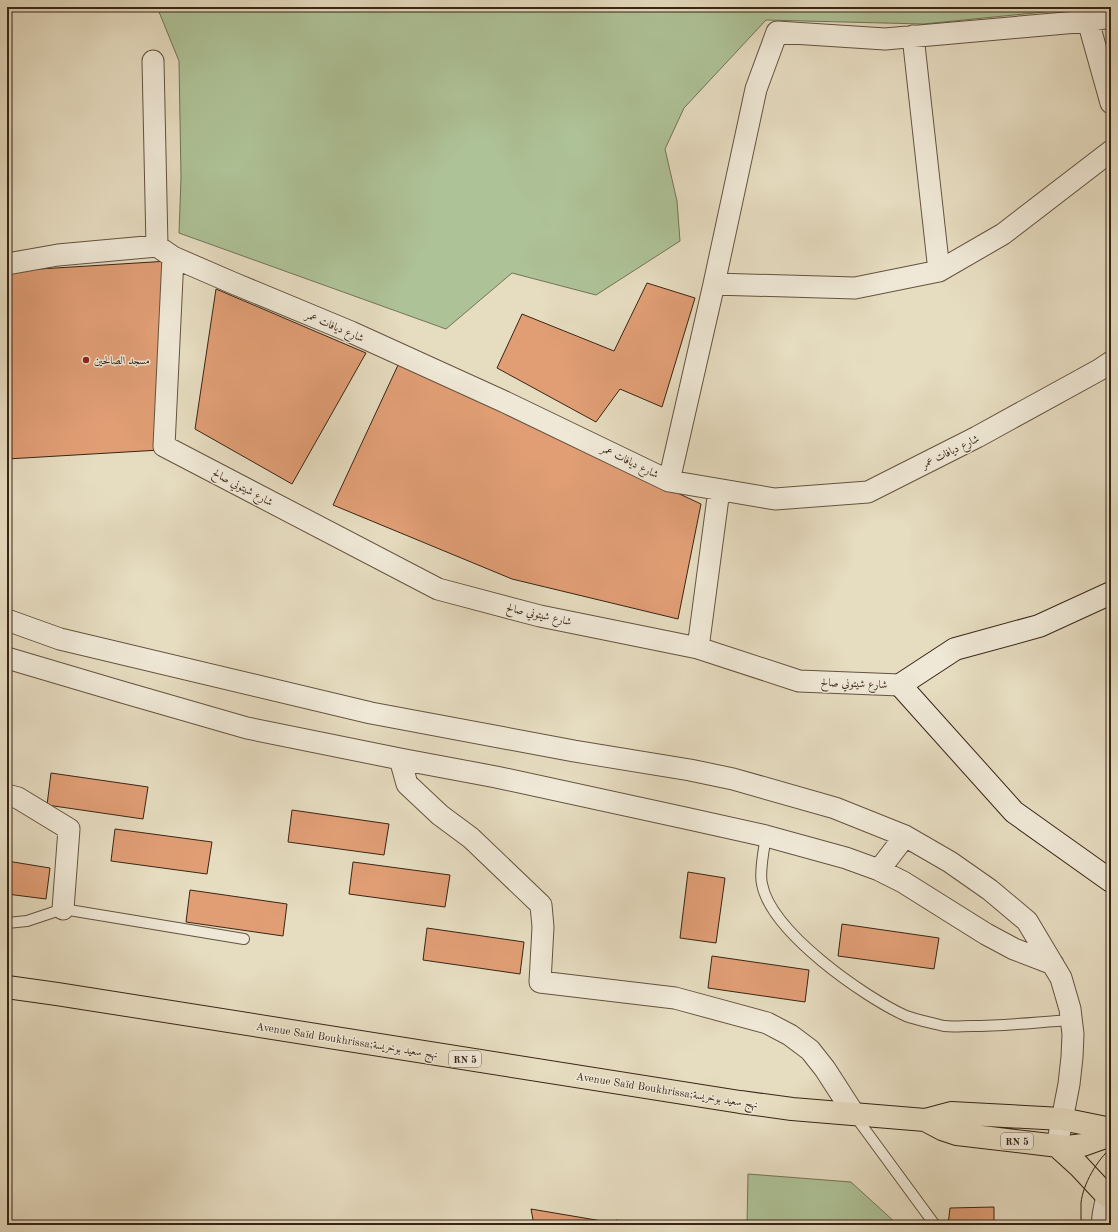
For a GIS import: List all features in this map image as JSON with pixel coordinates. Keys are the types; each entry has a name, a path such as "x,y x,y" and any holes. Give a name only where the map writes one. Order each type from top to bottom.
{"main road":[{"name":"Avenue Saïd Boukhrissa;نهج سعيد بوخريسة","path":"7,987 792,1109 924,1120 951,1113 1062,1119 1111,1129"},
{"name":"Avenue Saïd Boukhrissa;نهج سعيد بوخريسة","path":"924,1120 942,1129 957,1134 1057,1146 1076,1146 1111,1135"},
{"path":"1057,1146 1109,1192"}],"street":[{"path":"669,480 714,284 756,89 777,32 885,39 1088,21 1111,17"},
{"path":"1088,21 1111,103"},
{"path":"913,36 939,272"},
{"path":"153,61 165,251"},
{"path":"714,284 855,288 939,272 1003,234 1111,151"},
{"name":"شارع ديافات عمر","path":"7,264 58,255 165,251 233,283 351,332 505,402 669,480 775,499 868,492 978,437 1111,362"},
{"name":"شارع شيتوني صالح","path":"165,251 164,446 438,589 540,616 698,648 799,681 900,685 955,649 1039,626 1111,594"},
{"path":"698,648 719,490"},
{"path":"7,620 60,639 371,712 574,751 690,770 733,779 835,808 905,836 961,870 990,890 1027,922 1061,978 1070,1009 1073,1034 1069,1084 1057,1146"},
{"path":"7,658 247,728 503,779 766,836 846,858 879,870 909,885 986,934 1014,949 1053,964"},
{"path":"900,685 1014,812 1111,881"},
{"path":"400,759 407,784 440,815 471,838 541,906 543,927 540,982 675,998 768,1023 790,1035 810,1050 825,1069 854,1114"},
{"path":"7,795 18,798 69,829 63,909"},
{"path":"879,870 905,836"},
{"path":"1102,1225 1103,1212 1109,1192"}],"lane":[{"path":"766,836 762,860 761,884 769,904 788,929 818,957 843,978 873,999 908,1016 946,1026 986,1026 1071,1020"},
{"path":"7,923 27,921 63,909 244,939"},
{"path":"854,1114 935,1225"}],"green space":[{"path":"157,7 1095,7 923,24 766,20 684,108 665,149 677,201 680,241 596,295 512,273 446,329 179,233 181,178 179,61"},
{"path":"748,1174 851,1182 898,1225 747,1225"}],"building":[{"name":"مسجد الصالحين","path":"169,261 160,450 7,459 7,271"},
{"path":"647,283 695,298 662,407 620,389 596,422 497,368 522,314 614,351"},
{"path":"216,289 366,353 292,484 195,429"},
{"path":"399,363 701,504 678,619 512,579 333,505"},
{"path":"51,773 148,787 143,819 47,805"},
{"path":"292,810 389,824 384,855 288,842"},
{"path":"115,829 212,842 207,874 111,861"},
{"path":"7,861 50,868 46,899 7,894"},
{"path":"353,862 450,875 445,907 349,894"},
{"path":"688,872 725,878 716,943 680,938"},
{"path":"190,890 287,904 283,936 186,922"},
{"path":"842,924 939,938 934,969 838,956"},
{"path":"427,928 524,942 520,974 423,960"},
{"path":"712,956 809,970 805,1002 708,988"},
{"path":"994,1207 994,1224 948,1225 950,1208"},
{"path":"531,1209 602,1221 600,1225 534,1225"},
{"path":"616,1220 636,1225 616,1225"}],"tram line":[{"path":"1081,1225 1082,1196 1088,1180 1101,1159 1111,1148"}],"place":[{"name":"مسجد الصالحين","path":"86,360"}]}
